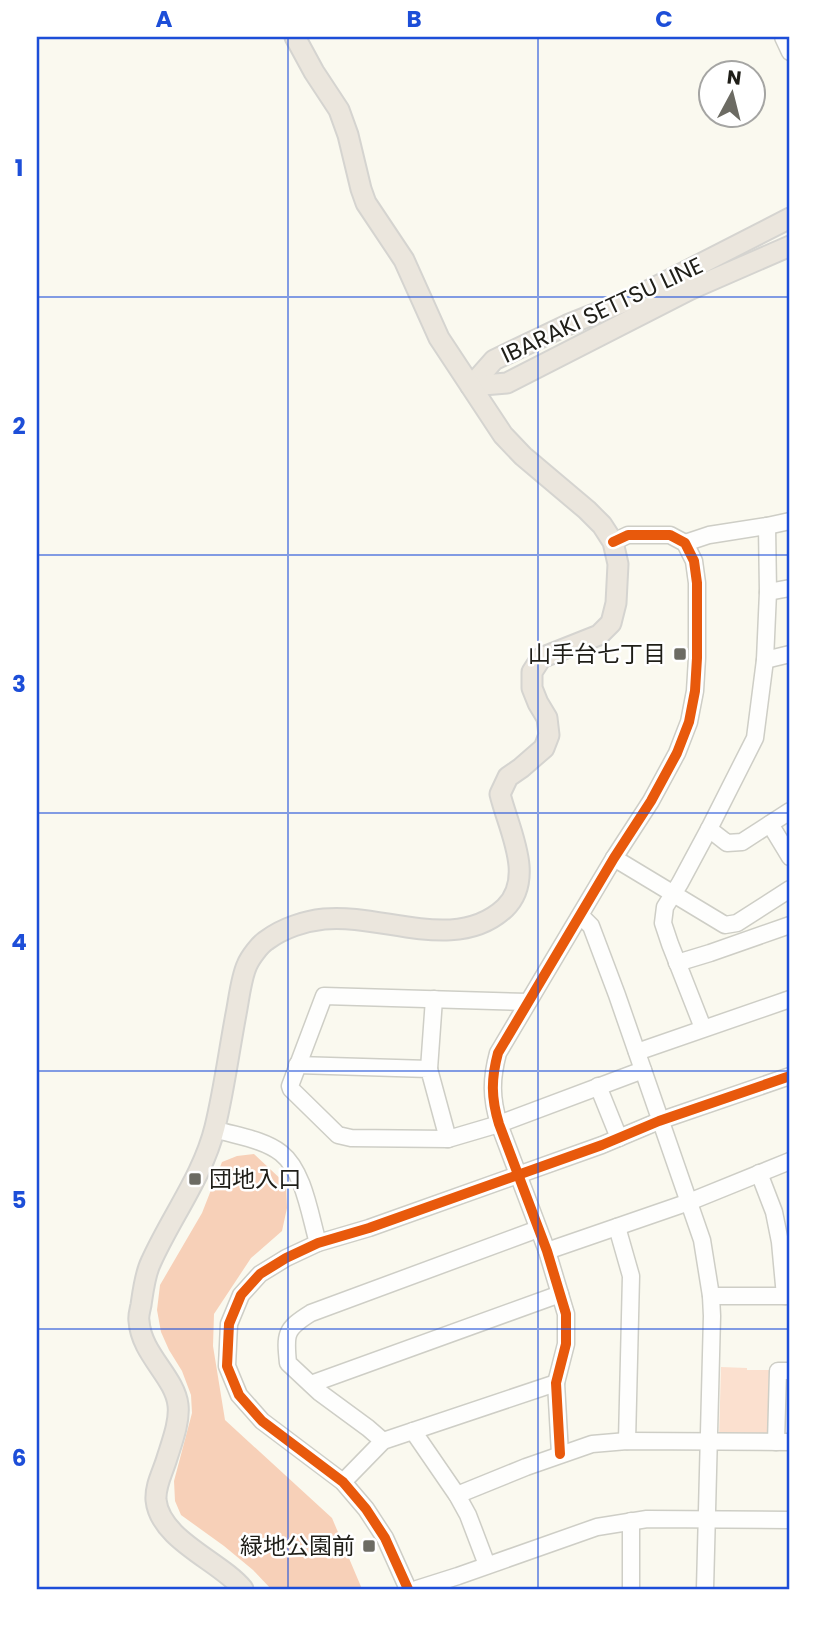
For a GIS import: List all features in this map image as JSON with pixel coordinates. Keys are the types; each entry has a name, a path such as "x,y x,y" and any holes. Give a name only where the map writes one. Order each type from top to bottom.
{"main road":[{"path":"243,1589 176,1537 163,1519 156,1502 158,1481 167,1458 179,1408 176,1394 144,1341 139,1321 150,1264 195,1179 214,1129 247,965 265,941 298,924 325,919 351,920 443,931 469,928 493,918 508,906 517,891 520,869 500,794 508,777 544,748 549,735 547,718 532,688 532,673 541,658 599,635 611,623 618,564 613,542 602,525 503,435 439,338 404,260 366,204 339,110 295,37"},
{"name":"IBARAKI SETTSU LINE","path":"471,386 494,360 632,299 790,218"},
{"name":"IBARAKI SETTSU LINE","path":"471,386 507,383 688,290 790,246"}],"street":[{"path":"783,37 790,52"},
{"path":"685,543 709,535 790,520"},
{"path":"704,1028 663,923 665,907 709,829 755,738 765,660 767,526"},
{"path":"560,1454 556,1383 566,1344 566,1314 547,1251 499,1124 494,1106 492,1074 498,1053 677,753 689,722 695,691 697,583 694,561 685,543 670,535 628,535 613,542"},
{"path":"768,592 790,588"},
{"path":"765,660 790,654"},
{"path":"709,829 727,843 742,842 790,811"},
{"path":"770,824 790,857"},
{"path":"614,858 725,925 737,923 790,890"},
{"path":"581,916 591,926 638,1052 659,1121 702,1240 712,1316 705,1589"},
{"path":"677,963 790,925"},
{"path":"528,1002 324,996 291,1089 338,1135 351,1139 448,1139 499,1124 643,1070"},
{"path":"434,999 429,1069 448,1139"},
{"path":"638,1052 790,999"},
{"path":"298,1065 429,1069"},
{"path":"408,1589 386,1538 343,1482 262,1421 239,1395 227,1366 229,1324 241,1295 260,1274 318,1243 369,1228 602,1145 659,1121 790,1076"},
{"path":"598,1087 619,1138"},
{"path":"214,1129 258,1142 280,1152 292,1164 301,1184 318,1243"},
{"path":"547,1251 689,1202 790,1161"},
{"path":"711,1296 788,1296 785,1240 759,1173"},
{"path":"617,1227 631,1276 627,1441"},
{"path":"383,1441 288,1363 286,1341 293,1324 311,1313 538,1229"},
{"path":"311,1384 560,1294"},
{"path":"457,1495 592,1444 627,1441 783,1442 778,1371 790,1371"},
{"path":"343,1482 383,1441 556,1383"},
{"path":"413,1432 457,1495 468,1515 487,1565"},
{"path":"417,1589 461,1583 487,1565 597,1527 631,1521 706,1518 790,1520"},
{"path":"631,1521 631,1589"}],"shaded area":[{"path":"254,1154 286,1184 287,1208 282,1231 251,1258 214,1314 213,1346 225,1420 332,1518 362,1589 271,1589 224,1546 181,1515 175,1501 174,1481 192,1413 191,1395 182,1371 161,1332 157,1310 160,1285 202,1213 222,1162 237,1156"},
{"path":"721,1367 773,1370 772,1439 719,1438"}],"cycle path":[{"path":"560,1454 556,1383 566,1344 566,1314 547,1251 499,1124 493,1097 494,1071 498,1053 651,801 677,753 689,722 695,691 697,658 697,583 694,561 685,543 670,535 628,535 613,542"},
{"path":"408,1589 385,1538 366,1509 343,1482 262,1421 239,1395 227,1366 229,1324 241,1295 260,1274 318,1243 369,1228 602,1145 659,1121 790,1076"}],"place":[{"name":"山手台七丁目","path":"680,654"},
{"name":"団地入口","path":"195,1179"},
{"name":"緑地公園前","path":"369,1546"}]}
